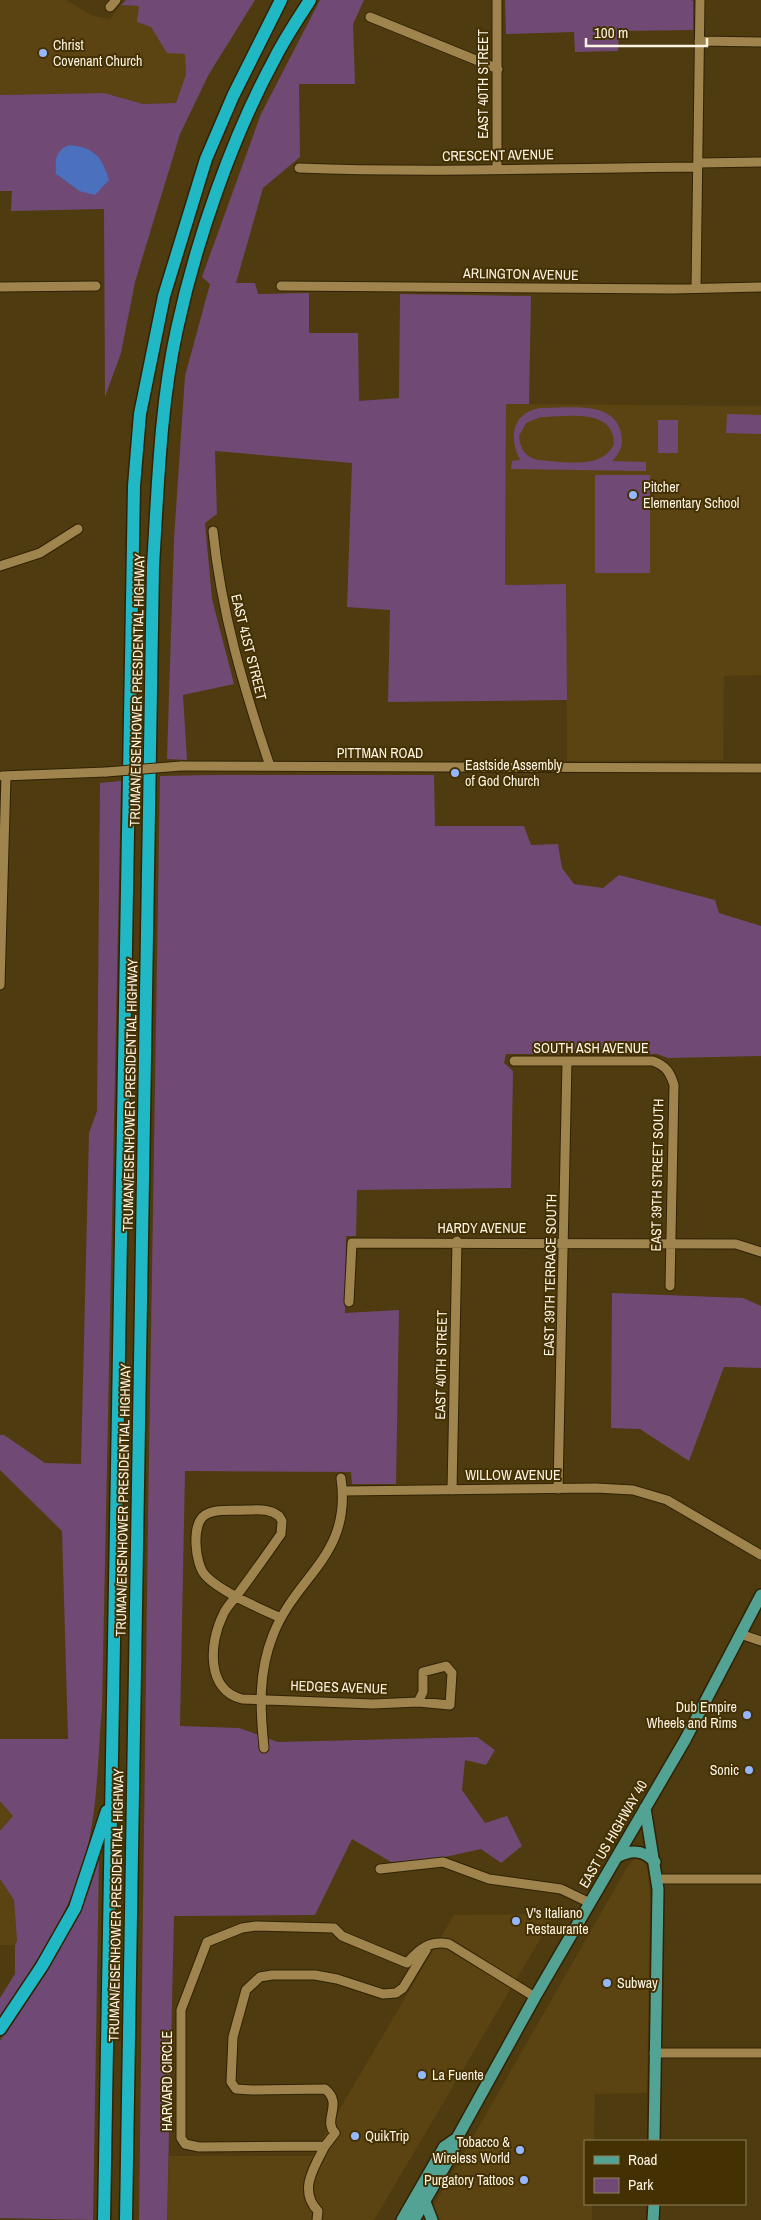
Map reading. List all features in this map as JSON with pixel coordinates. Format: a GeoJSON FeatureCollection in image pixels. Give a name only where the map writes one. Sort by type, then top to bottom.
{"type":"FeatureCollection","features":[{"type":"Feature","properties":{"kind":"highway","name":"TRUMAN/EISENHOWER PRESIDENTIAL HIGHWAY"},"geometry":{"type":"LineString","coordinates":[[104,2220],[134,496],[139,423],[164,296],[206,159],[232,96],[282,0]]}},
{"type":"Feature","properties":{"kind":"highway","name":"TRUMAN/EISENHOWER PRESIDENTIAL HIGHWAY"},"geometry":{"type":"LineString","coordinates":[[126,2214],[153,566],[159,466],[177,329],[211,208],[246,120],[274,59],[310,0]]}},
{"type":"Feature","properties":{"kind":"highway"},"geometry":{"type":"LineString","coordinates":[[0,2030],[42,1966],[75,1908],[87,1876],[111,1797]]}},
{"type":"Feature","properties":{"kind":"main road","name":"EAST US HIGHWAY 40"},"geometry":{"type":"LineString","coordinates":[[457,2138],[535,1997],[685,1740],[761,1594]]}},
{"type":"Feature","properties":{"kind":"main road"},"geometry":{"type":"LineString","coordinates":[[645,1808],[657,1879],[654,2140]]}},
{"type":"Feature","properties":{"kind":"main road"},"geometry":{"type":"LineString","coordinates":[[617,1856],[625,1853],[643,1853],[655,1862]]}},
{"type":"Feature","properties":{"kind":"main road"},"geometry":{"type":"LineString","coordinates":[[414,2220],[453,2152],[457,2138]]}},
{"type":"Feature","properties":{"kind":"main road"},"geometry":{"type":"LineString","coordinates":[[402,2220],[444,2147],[457,2138]]}},
{"type":"Feature","properties":{"kind":"main road"},"geometry":{"type":"LineString","coordinates":[[425,2202],[432,2220]]}},
{"type":"Feature","properties":{"kind":"main road"},"geometry":{"type":"LineString","coordinates":[[653,2220],[654,2205]]}},
{"type":"Feature","properties":{"kind":"street","name":"EAST 40TH STREET"},"geometry":{"type":"LineString","coordinates":[[497,0],[497,168]]}},
{"type":"Feature","properties":{"kind":"street"},"geometry":{"type":"LineString","coordinates":[[696,288],[700,0]]}},
{"type":"Feature","properties":{"kind":"street"},"geometry":{"type":"LineString","coordinates":[[370,17],[498,69]]}},
{"type":"Feature","properties":{"kind":"street"},"geometry":{"type":"LineString","coordinates":[[699,41],[761,42]]}},
{"type":"Feature","properties":{"kind":"street","name":"CRESCENT AVENUE"},"geometry":{"type":"LineString","coordinates":[[299,168],[394,172],[761,162]]}},
{"type":"Feature","properties":{"kind":"street"},"geometry":{"type":"LineString","coordinates":[[0,287],[96,286]]}},
{"type":"Feature","properties":{"kind":"street","name":"ARLINGTON AVENUE"},"geometry":{"type":"LineString","coordinates":[[281,286],[761,287]]}},
{"type":"Feature","properties":{"kind":"street"},"geometry":{"type":"LineString","coordinates":[[0,566],[40,553],[78,529]]}},
{"type":"Feature","properties":{"kind":"street","name":"EAST 41ST STREET"},"geometry":{"type":"LineString","coordinates":[[213,531],[224,610],[248,702],[270,766]]}},
{"type":"Feature","properties":{"kind":"street","name":"PITTMAN ROAD"},"geometry":{"type":"LineString","coordinates":[[3,776],[106,772],[181,766],[761,768]]}},
{"type":"Feature","properties":{"kind":"street"},"geometry":{"type":"LineString","coordinates":[[0,985],[3,776]]}},
{"type":"Feature","properties":{"kind":"street","name":"SOUTH ASH AVENUE"},"geometry":{"type":"LineString","coordinates":[[514,1061],[653,1061],[666,1068]]}},
{"type":"Feature","properties":{"kind":"street","name":"EAST 39TH TERRACE SOUTH"},"geometry":{"type":"LineString","coordinates":[[558,1489],[568,1061]]}},
{"type":"Feature","properties":{"kind":"street","name":"EAST 39TH STREET SOUTH"},"geometry":{"type":"LineString","coordinates":[[666,1068],[670,1072],[674,1085],[670,1286]]}},
{"type":"Feature","properties":{"kind":"street","name":"EAST 40TH STREET"},"geometry":{"type":"LineString","coordinates":[[452,1490],[457,1241]]}},
{"type":"Feature","properties":{"kind":"street","name":"HARDY AVENUE"},"geometry":{"type":"LineString","coordinates":[[349,1302],[352,1242],[457,1241],[736,1244],[761,1252]]}},
{"type":"Feature","properties":{"kind":"street"},"geometry":{"type":"LineString","coordinates":[[264,1748],[259,1698],[265,1657],[281,1618],[333,1544],[342,1518],[342,1478]]}},
{"type":"Feature","properties":{"kind":"street","name":"WILLOW AVENUE"},"geometry":{"type":"LineString","coordinates":[[343,1490],[633,1490],[667,1500],[761,1555]]}},
{"type":"Feature","properties":{"kind":"street"},"geometry":{"type":"LineString","coordinates":[[259,1698],[242,1700],[232,1697],[223,1691],[216,1679],[214,1652],[218,1625],[224,1613],[237,1596],[281,1534],[282,1521],[279,1516],[267,1510],[213,1511],[202,1517],[197,1528],[196,1557],[199,1567],[206,1576],[237,1596],[281,1618]]}},
{"type":"Feature","properties":{"kind":"street"},"geometry":{"type":"LineString","coordinates":[[740,1634],[761,1641]]}},
{"type":"Feature","properties":{"kind":"street","name":"HEDGES AVENUE"},"geometry":{"type":"LineString","coordinates":[[259,1698],[373,1704],[418,1702],[450,1704],[452,1673],[446,1666],[424,1672],[424,1692],[418,1702]]}},
{"type":"Feature","properties":{"kind":"street"},"geometry":{"type":"LineString","coordinates":[[380,1869],[443,1862],[489,1879],[561,1888],[590,1903]]}},
{"type":"Feature","properties":{"kind":"street"},"geometry":{"type":"LineString","coordinates":[[657,1879],[761,1879]]}},
{"type":"Feature","properties":{"kind":"street","name":"HARVARD CIRCLE"},"geometry":{"type":"LineString","coordinates":[[325,2146],[199,2147],[185,2144],[181,2138],[181,2010],[207,1942],[242,1928],[334,1928],[342,1936],[407,1963],[418,1950],[430,1944]]}},
{"type":"Feature","properties":{"kind":"street"},"geometry":{"type":"LineString","coordinates":[[317,2220],[318,2210],[309,2200],[307,2193],[313,2169],[325,2146],[335,2133],[331,2128],[334,2102],[331,2094],[326,2089],[312,2087],[236,2089],[231,2082],[230,2059],[237,2017],[246,1990],[260,1977],[272,1975],[315,1975],[337,1978],[383,1994],[396,1993],[403,1988],[430,1944],[449,1944],[535,1997]]}},
{"type":"Feature","properties":{"kind":"street"},"geometry":{"type":"LineString","coordinates":[[654,2053],[761,2054]]}},
{"type":"Feature","properties":{"kind":"shaded area"},"geometry":{"type":"Polygon","coordinates":[[[0,0],[66,0],[93,16],[110,19],[121,5],[139,6],[167,52],[186,54],[186,74],[176,103],[143,104],[104,93],[0,95],[0,0]]]}},
{"type":"Feature","properties":{"kind":"shaded area","name":"Pitcher Elementary School"},"geometry":{"type":"Polygon","coordinates":[[[506,404],[761,406],[761,675],[724,676],[723,760],[567,761],[566,584],[505,585],[506,404]]]}},
{"type":"Feature","properties":{"kind":"shaded area"},"geometry":{"type":"Polygon","coordinates":[[[0,1801],[13,1816],[0,1831],[0,1801]]]}},
{"type":"Feature","properties":{"kind":"shaded area"},"geometry":{"type":"Polygon","coordinates":[[[641,1859],[647,1866],[650,1892],[647,2093],[595,2094],[594,2140],[584,2140],[584,2205],[592,2205],[592,2220],[441,2220],[435,2216],[432,2209],[626,1869],[633,1860],[641,1859]]]}},
{"type":"Feature","properties":{"kind":"shaded area"},"geometry":{"type":"Polygon","coordinates":[[[0,1879],[14,1900],[17,1942],[15,1945],[0,1945],[0,1879]]]}},
{"type":"Feature","properties":{"kind":"shaded area"},"geometry":{"type":"Polygon","coordinates":[[[555,1914],[374,2220],[167,2220],[169,2156],[312,2156],[454,1915],[555,1914]]]}},
{"type":"Feature","properties":{"kind":"green space"},"geometry":{"type":"Polygon","coordinates":[[[126,0],[255,0],[209,74],[180,134],[135,282],[121,353],[105,397],[104,209],[11,211],[12,191],[0,191],[0,95],[104,93],[143,104],[176,103],[186,74],[185,54],[167,53],[151,27],[137,22],[139,6],[121,5],[126,0]],[[56,174],[79,191],[104,187],[56,174]]]}},
{"type":"Feature","properties":{"kind":"green space"},"geometry":{"type":"Polygon","coordinates":[[[320,0],[364,0],[353,24],[355,84],[299,84],[300,157],[263,188],[236,283],[255,283],[258,294],[309,293],[309,333],[358,333],[359,401],[399,398],[400,294],[531,296],[529,404],[506,404],[505,585],[566,584],[567,700],[388,702],[390,610],[347,607],[352,463],[215,451],[217,514],[205,523],[212,599],[234,684],[183,695],[187,760],[167,759],[174,539],[185,376],[210,284],[202,277],[261,114],[320,0]]]}},
{"type":"Feature","properties":{"kind":"green space"},"geometry":{"type":"Polygon","coordinates":[[[505,0],[691,0],[693,1],[693,30],[619,31],[618,51],[575,52],[574,32],[506,34],[505,0]]]}},
{"type":"Feature","properties":{"kind":"green space"},"geometry":{"type":"Polygon","coordinates":[[[575,407],[599,410],[609,415],[617,422],[622,437],[621,448],[612,461],[646,462],[646,471],[511,469],[512,461],[520,460],[514,444],[515,428],[523,415],[540,408],[575,407]],[[575,416],[541,417],[526,423],[519,436],[526,454],[537,460],[591,461],[600,458],[614,444],[612,432],[606,424],[597,419],[575,416]]]}},
{"type":"Feature","properties":{"kind":"green space"},"geometry":{"type":"Polygon","coordinates":[[[727,414],[761,415],[761,434],[726,433],[727,414]]]}},
{"type":"Feature","properties":{"kind":"green space"},"geometry":{"type":"Polygon","coordinates":[[[658,420],[678,420],[678,453],[658,453],[658,420]]]}},
{"type":"Feature","properties":{"kind":"green space"},"geometry":{"type":"Polygon","coordinates":[[[595,475],[650,475],[650,573],[595,573],[595,475]]]}},
{"type":"Feature","properties":{"kind":"green space"},"geometry":{"type":"Polygon","coordinates":[[[434,775],[435,826],[524,826],[531,845],[558,844],[562,868],[574,884],[603,888],[619,875],[715,900],[719,913],[761,926],[761,1056],[668,1058],[657,1054],[506,1054],[504,1063],[513,1071],[511,1188],[357,1190],[356,1236],[346,1236],[345,1313],[399,1310],[396,1484],[352,1484],[351,1472],[185,1471],[180,1726],[239,1728],[278,1742],[477,1737],[495,1750],[486,1765],[465,1760],[462,1790],[485,1823],[507,1816],[522,1846],[501,1863],[481,1849],[431,1860],[391,1862],[352,1839],[315,1915],[174,1916],[167,2220],[139,2220],[160,776],[434,775]]]}},
{"type":"Feature","properties":{"kind":"green space"},"geometry":{"type":"Polygon","coordinates":[[[121,781],[102,1708],[96,1792],[89,1841],[75,1889],[53,1934],[0,2018],[0,1998],[15,1974],[15,1945],[17,1941],[14,1900],[0,1879],[0,1831],[13,1816],[0,1801],[0,1739],[68,1739],[62,1531],[0,1470],[0,1435],[4,1435],[45,1463],[81,1464],[89,1133],[97,1111],[100,783],[121,781]]]}},
{"type":"Feature","properties":{"kind":"green space"},"geometry":{"type":"Polygon","coordinates":[[[612,1293],[743,1298],[761,1306],[761,1368],[724,1367],[689,1461],[640,1429],[611,1428],[612,1293]]]}},
{"type":"Feature","properties":{"kind":"green space"},"geometry":{"type":"Polygon","coordinates":[[[99,1860],[93,2220],[0,2218],[0,2041],[72,1927],[90,1887],[99,1860]]]}},
{"type":"Feature","properties":{"kind":"water"},"geometry":{"type":"Polygon","coordinates":[[[69,145],[85,148],[100,159],[109,180],[95,195],[79,191],[56,174],[58,153],[69,145]]]}},
{"type":"Feature","properties":{"kind":"place","name":"Christ Covenant Church"},"geometry":{"type":"Point","coordinates":[43,53]}},
{"type":"Feature","properties":{"kind":"place","name":"Pitcher Elementary School"},"geometry":{"type":"Point","coordinates":[633,495]}},
{"type":"Feature","properties":{"kind":"place","name":"Eastside Assembly of God Church"},"geometry":{"type":"Point","coordinates":[455,773]}},
{"type":"Feature","properties":{"kind":"place","name":"Dub Empire Wheels and Rims"},"geometry":{"type":"Point","coordinates":[747,1715]}},
{"type":"Feature","properties":{"kind":"place","name":"Sonic"},"geometry":{"type":"Point","coordinates":[749,1770]}},
{"type":"Feature","properties":{"kind":"place","name":"V's Italiano Restaurante"},"geometry":{"type":"Point","coordinates":[516,1921]}},
{"type":"Feature","properties":{"kind":"place","name":"Subway"},"geometry":{"type":"Point","coordinates":[607,1983]}},
{"type":"Feature","properties":{"kind":"place","name":"La Fuente"},"geometry":{"type":"Point","coordinates":[422,2075]}},
{"type":"Feature","properties":{"kind":"place","name":"QuikTrip"},"geometry":{"type":"Point","coordinates":[355,2136]}},
{"type":"Feature","properties":{"kind":"place","name":"Tobacco & Wireless World"},"geometry":{"type":"Point","coordinates":[520,2150]}},
{"type":"Feature","properties":{"kind":"place","name":"Purgatory Tattoos"},"geometry":{"type":"Point","coordinates":[524,2180]}}]}
